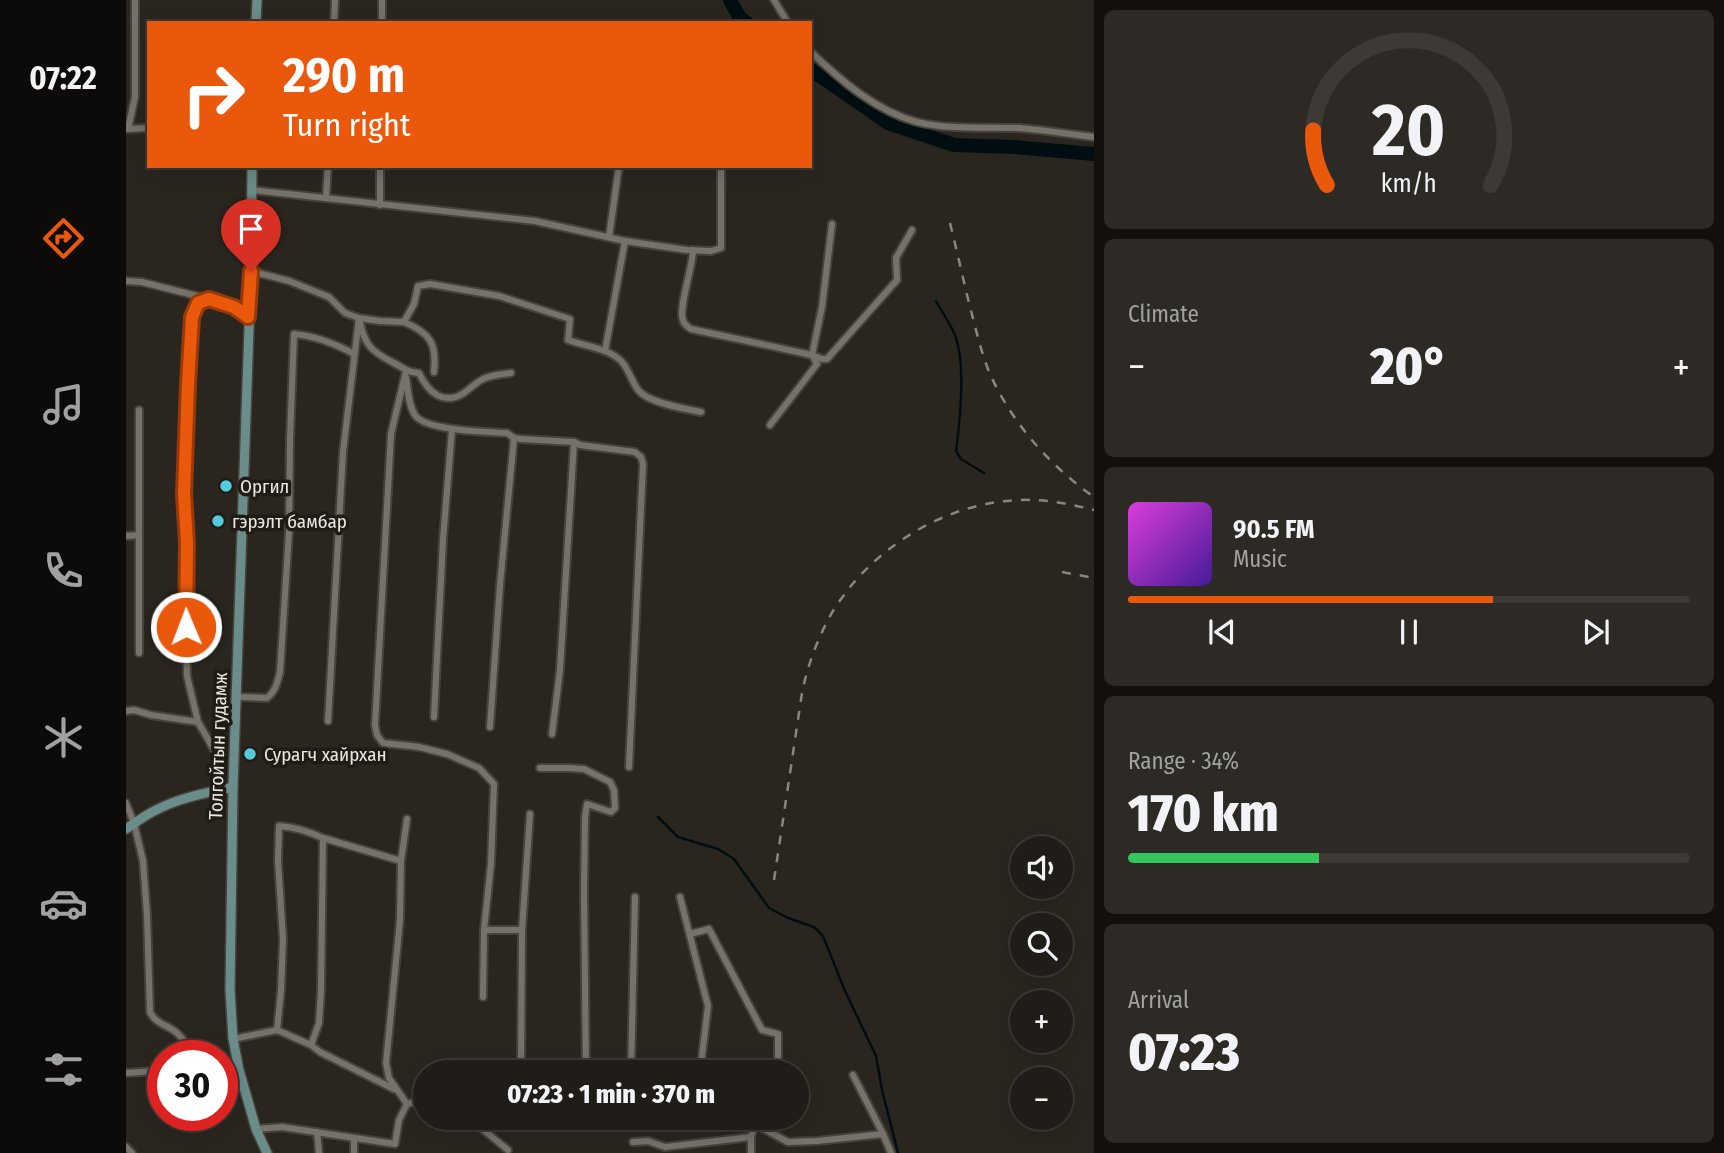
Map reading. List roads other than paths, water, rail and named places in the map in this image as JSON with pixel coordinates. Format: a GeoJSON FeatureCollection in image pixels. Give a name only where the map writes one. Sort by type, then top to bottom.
{"type":"FeatureCollection","features":[{"type":"Feature","properties":{"kind":"main road"},"geometry":{"type":"LineString","coordinates":[[256,21],[257,0]]}},
{"type":"Feature","properties":{"kind":"main road","name":"Толгойтын гудамж"},"geometry":{"type":"LineString","coordinates":[[252,168],[251,271],[233,787],[230,990],[233,1039],[239,1070],[256,1129],[267,1153]]}},
{"type":"Feature","properties":{"kind":"main road"},"geometry":{"type":"LineString","coordinates":[[130,826],[166,805],[233,787]]}},
{"type":"Feature","properties":{"kind":"street"},"geometry":{"type":"LineString","coordinates":[[135,0],[135,97],[127,129],[147,128]]}},
{"type":"Feature","properties":{"kind":"street"},"geometry":{"type":"LineString","coordinates":[[334,21],[335,0]]}},
{"type":"Feature","properties":{"kind":"street"},"geometry":{"type":"LineString","coordinates":[[382,0],[382,21]]}},
{"type":"Feature","properties":{"kind":"street"},"geometry":{"type":"LineString","coordinates":[[774,0],[787,21]]}},
{"type":"Feature","properties":{"kind":"street"},"geometry":{"type":"LineString","coordinates":[[812,53],[861,94],[885,110],[915,122],[942,126],[1024,129],[1094,137]]}},
{"type":"Feature","properties":{"kind":"street"},"geometry":{"type":"LineString","coordinates":[[326,197],[328,168]]}},
{"type":"Feature","properties":{"kind":"street"},"geometry":{"type":"LineString","coordinates":[[380,168],[380,205]]}},
{"type":"Feature","properties":{"kind":"street"},"geometry":{"type":"LineString","coordinates":[[609,237],[619,168]]}},
{"type":"Feature","properties":{"kind":"street"},"geometry":{"type":"LineString","coordinates":[[252,190],[535,221],[625,241],[711,251],[720,248],[721,168]]}},
{"type":"Feature","properties":{"kind":"street"},"geometry":{"type":"LineString","coordinates":[[770,425],[817,363],[813,355],[832,223]]}},
{"type":"Feature","properties":{"kind":"street"},"geometry":{"type":"LineString","coordinates":[[693,250],[683,308],[682,319],[685,325],[691,329],[827,359],[897,280],[896,258],[912,230]]}},
{"type":"Feature","properties":{"kind":"street"},"geometry":{"type":"LineString","coordinates":[[605,351],[625,241]]}},
{"type":"Feature","properties":{"kind":"street"},"geometry":{"type":"LineString","coordinates":[[251,271],[289,281],[329,297],[345,313],[359,318],[404,322],[426,333],[436,355],[434,372]]}},
{"type":"Feature","properties":{"kind":"street"},"geometry":{"type":"LineString","coordinates":[[126,281],[142,282],[209,299],[234,307],[248,317]]}},
{"type":"Feature","properties":{"kind":"street"},"geometry":{"type":"LineString","coordinates":[[404,322],[414,304],[418,286],[430,285],[499,296],[570,319],[568,340],[605,351],[618,358],[624,363],[641,394],[664,404],[701,412]]}},
{"type":"Feature","properties":{"kind":"street"},"geometry":{"type":"LineString","coordinates":[[209,299],[198,303],[192,317],[188,384],[184,494],[187,542],[187,676],[198,722],[220,760],[221,790]]}},
{"type":"Feature","properties":{"kind":"street"},"geometry":{"type":"LineString","coordinates":[[328,720],[343,452],[359,318]]}},
{"type":"Feature","properties":{"kind":"street"},"geometry":{"type":"LineString","coordinates":[[359,318],[363,337],[369,346],[405,372],[419,373],[434,395],[461,395],[486,377],[510,373]]}},
{"type":"Feature","properties":{"kind":"street"},"geometry":{"type":"LineString","coordinates":[[237,697],[267,698],[276,687],[280,672],[289,532],[294,334],[331,342],[354,354]]}},
{"type":"Feature","properties":{"kind":"street"},"geometry":{"type":"LineString","coordinates":[[405,372],[411,406],[415,416],[422,422],[452,429],[507,433],[514,438],[574,442],[635,452],[641,457],[643,464],[629,767]]}},
{"type":"Feature","properties":{"kind":"street"},"geometry":{"type":"LineString","coordinates":[[405,372],[391,434],[375,726],[383,743],[419,747],[447,754],[478,768],[494,784],[491,863],[484,930],[483,997]]}},
{"type":"Feature","properties":{"kind":"street"},"geometry":{"type":"LineString","coordinates":[[139,410],[139,653]]}},
{"type":"Feature","properties":{"kind":"street"},"geometry":{"type":"LineString","coordinates":[[434,717],[452,429]]}},
{"type":"Feature","properties":{"kind":"street"},"geometry":{"type":"LineString","coordinates":[[490,727],[514,438]]}},
{"type":"Feature","properties":{"kind":"street"},"geometry":{"type":"LineString","coordinates":[[552,734],[560,670],[574,442]]}},
{"type":"Feature","properties":{"kind":"street"},"geometry":{"type":"LineString","coordinates":[[126,536],[139,535]]}},
{"type":"Feature","properties":{"kind":"street"},"geometry":{"type":"LineString","coordinates":[[126,711],[134,710],[198,722]]}},
{"type":"Feature","properties":{"kind":"street"},"geometry":{"type":"LineString","coordinates":[[541,768],[584,769],[610,782],[614,790],[615,808],[611,811],[587,804],[585,817],[586,1060]]}},
{"type":"Feature","properties":{"kind":"street"},"geometry":{"type":"LineString","coordinates":[[126,803],[130,826],[143,861],[150,1012],[153,1018],[179,1034],[183,1040]]}},
{"type":"Feature","properties":{"kind":"street"},"geometry":{"type":"LineString","coordinates":[[521,1060],[522,930],[530,814]]}},
{"type":"Feature","properties":{"kind":"street"},"geometry":{"type":"LineString","coordinates":[[407,819],[401,861],[400,920],[386,1063],[389,1078],[407,1104]]}},
{"type":"Feature","properties":{"kind":"street"},"geometry":{"type":"LineString","coordinates":[[277,1030],[283,939],[278,861],[279,826],[313,833],[401,861]]}},
{"type":"Feature","properties":{"kind":"street"},"geometry":{"type":"LineString","coordinates":[[311,1045],[319,1023],[321,990],[323,838]]}},
{"type":"Feature","properties":{"kind":"street"},"geometry":{"type":"LineString","coordinates":[[631,1060],[635,897]]}},
{"type":"Feature","properties":{"kind":"street"},"geometry":{"type":"LineString","coordinates":[[680,897],[708,1006],[702,1060]]}},
{"type":"Feature","properties":{"kind":"street"},"geometry":{"type":"LineString","coordinates":[[690,934],[709,929],[762,1030],[778,1034],[778,1058]]}},
{"type":"Feature","properties":{"kind":"street"},"geometry":{"type":"LineString","coordinates":[[484,930],[522,930]]}},
{"type":"Feature","properties":{"kind":"street"},"geometry":{"type":"LineString","coordinates":[[233,1039],[277,1030],[398,1091]]}},
{"type":"Feature","properties":{"kind":"street"},"geometry":{"type":"LineString","coordinates":[[126,1073],[147,1072]]}},
{"type":"Feature","properties":{"kind":"street"},"geometry":{"type":"LineString","coordinates":[[853,1074],[891,1153]]}},
{"type":"Feature","properties":{"kind":"street"},"geometry":{"type":"LineString","coordinates":[[407,1104],[413,1102]]}},
{"type":"Feature","properties":{"kind":"street"},"geometry":{"type":"LineString","coordinates":[[397,1153],[395,1143],[407,1104]]}},
{"type":"Feature","properties":{"kind":"street"},"geometry":{"type":"LineString","coordinates":[[256,1129],[282,1127],[395,1143]]}},
{"type":"Feature","properties":{"kind":"street"},"geometry":{"type":"LineString","coordinates":[[484,1130],[509,1150]]}},
{"type":"Feature","properties":{"kind":"street"},"geometry":{"type":"LineString","coordinates":[[751,1153],[753,1130]]}},
{"type":"Feature","properties":{"kind":"street"},"geometry":{"type":"LineString","coordinates":[[765,1130],[788,1142],[883,1134]]}},
{"type":"Feature","properties":{"kind":"street"},"geometry":{"type":"LineString","coordinates":[[317,1132],[319,1153]]}},
{"type":"Feature","properties":{"kind":"street"},"geometry":{"type":"LineString","coordinates":[[633,1142],[648,1140],[665,1147],[751,1137]]}},
{"type":"Feature","properties":{"kind":"street"},"geometry":{"type":"LineString","coordinates":[[354,1138],[354,1153]]}},
{"type":"Feature","properties":{"kind":"street"},"geometry":{"type":"LineString","coordinates":[[684,1153],[685,1145]]}},
{"type":"Feature","properties":{"kind":"waterway"},"geometry":{"type":"LineString","coordinates":[[730,0],[744,21]]}},
{"type":"Feature","properties":{"kind":"waterway"},"geometry":{"type":"LineString","coordinates":[[812,70],[888,123],[954,145],[1094,154]]}},
{"type":"Feature","properties":{"kind":"waterway"},"geometry":{"type":"LineString","coordinates":[[936,301],[955,335],[960,361],[961,393],[956,451],[961,459],[984,473]]}},
{"type":"Feature","properties":{"kind":"waterway"},"geometry":{"type":"LineString","coordinates":[[658,817],[678,837],[718,849],[734,859],[769,908],[814,927],[823,936],[876,1056],[898,1153]]}},
{"type":"Feature","properties":{"kind":"railway"},"geometry":{"type":"LineString","coordinates":[[950,223],[981,349],[999,392],[1009,410],[1034,442],[1062,472],[1094,497]]}},
{"type":"Feature","properties":{"kind":"railway"},"geometry":{"type":"LineString","coordinates":[[774,880],[804,682],[824,629],[850,587],[866,569],[905,538],[948,515],[972,507],[1030,500],[1058,502],[1094,510]]}},
{"type":"Feature","properties":{"kind":"railway"},"geometry":{"type":"LineString","coordinates":[[1062,572],[1094,578]]}},
{"type":"Feature","properties":{"kind":"place","name":"Оргил"},"geometry":{"type":"Point","coordinates":[226,486]}},
{"type":"Feature","properties":{"kind":"place","name":"гэрэлт бамбар"},"geometry":{"type":"Point","coordinates":[218,521]}},
{"type":"Feature","properties":{"kind":"place","name":"Сурагч хайрхан"},"geometry":{"type":"Point","coordinates":[250,754]}}]}
